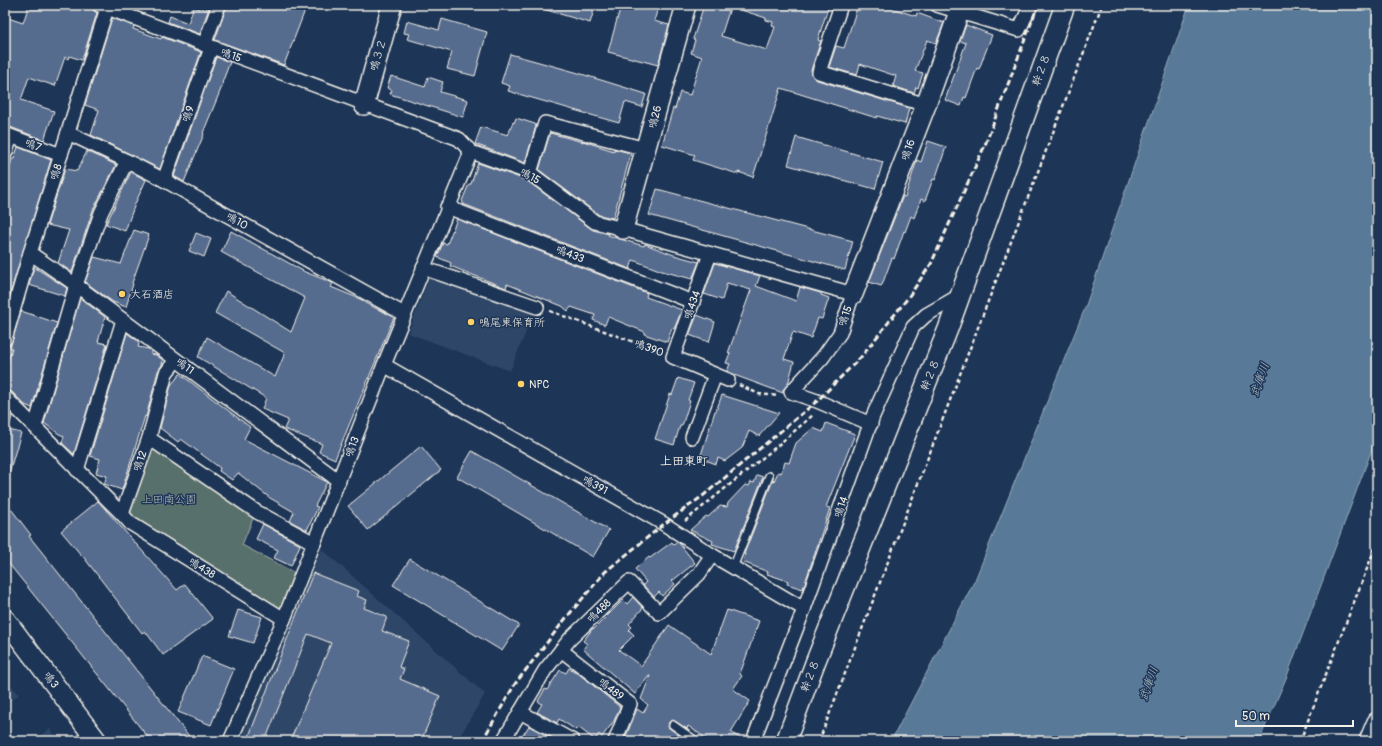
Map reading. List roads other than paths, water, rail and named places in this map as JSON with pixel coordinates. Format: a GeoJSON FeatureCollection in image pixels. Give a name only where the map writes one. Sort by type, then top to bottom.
{"type":"FeatureCollection","features":[{"type":"Feature","properties":{"kind":"street","name":"鳴9"},"geometry":{"type":"LineString","coordinates":[[164,180],[208,46],[219,5]]}},
{"type":"Feature","properties":{"kind":"street","name":"鳴３２"},"geometry":{"type":"LineString","coordinates":[[364,104],[392,5]]}},
{"type":"Feature","properties":{"kind":"street","name":"鳴26"},"geometry":{"type":"LineString","coordinates":[[624,229],[686,5]]}},
{"type":"Feature","properties":{"kind":"street"},"geometry":{"type":"LineString","coordinates":[[841,5],[819,72],[926,104]]}},
{"type":"Feature","properties":{"kind":"street"},"geometry":{"type":"LineString","coordinates":[[937,5],[960,8],[1019,30],[1031,5]]}},
{"type":"Feature","properties":{"kind":"street","name":"幹２８"},"geometry":{"type":"LineString","coordinates":[[786,741],[815,663],[948,329],[1065,5]]}},
{"type":"Feature","properties":{"kind":"street","name":"鳴15"},"geometry":{"type":"LineString","coordinates":[[105,6],[208,46],[459,139],[470,152],[530,173],[595,222],[853,294],[840,333],[823,356],[791,392],[825,404],[871,424]]}},
{"type":"Feature","properties":{"kind":"street","name":"鳴8"},"geometry":{"type":"LineString","coordinates":[[5,339],[9,309],[30,253],[68,133],[105,6]]}},
{"type":"Feature","properties":{"kind":"street","name":"鳴16"},"geometry":{"type":"LineString","coordinates":[[853,294],[926,104],[960,8]]}},
{"type":"Feature","properties":{"kind":"street"},"geometry":{"type":"LineString","coordinates":[[530,173],[544,123],[646,150]]}},
{"type":"Feature","properties":{"kind":"street","name":"鳴10"},"geometry":{"type":"LineString","coordinates":[[68,133],[164,180],[404,314]]}},
{"type":"Feature","properties":{"kind":"street"},"geometry":{"type":"LineString","coordinates":[[5,154],[8,135]]}},
{"type":"Feature","properties":{"kind":"street","name":"鳴7"},"geometry":{"type":"LineString","coordinates":[[8,135],[61,155]]}},
{"type":"Feature","properties":{"kind":"street","name":"鳴13"},"geometry":{"type":"LineString","coordinates":[[230,741],[284,619],[404,314],[470,152]]}},
{"type":"Feature","properties":{"kind":"street"},"geometry":{"type":"LineString","coordinates":[[35,426],[76,285],[101,213],[127,161]]}},
{"type":"Feature","properties":{"kind":"street","name":"鳴433"},"geometry":{"type":"LineString","coordinates":[[447,207],[693,302]]}},
{"type":"Feature","properties":{"kind":"street","name":"鳴11"},"geometry":{"type":"LineString","coordinates":[[30,253],[76,285],[339,481]]}},
{"type":"Feature","properties":{"kind":"street","name":"鳴434"},"geometry":{"type":"LineString","coordinates":[[673,356],[710,254]]}},
{"type":"Feature","properties":{"kind":"street"},"geometry":{"type":"LineString","coordinates":[[423,268],[537,307]]}},
{"type":"Feature","properties":{"kind":"street","name":"鳴14"},"geometry":{"type":"LineString","coordinates":[[753,741],[804,609],[871,424],[913,327],[926,315],[960,296]]}},
{"type":"Feature","properties":{"kind":"street"},"geometry":{"type":"LineString","coordinates":[[78,470],[123,320]]}},
{"type":"Feature","properties":{"kind":"street","name":"鳴390"},"geometry":{"type":"LineString","coordinates":[[673,356],[728,380]]}},
{"type":"Feature","properties":{"kind":"street"},"geometry":{"type":"LineString","coordinates":[[149,438],[166,373],[176,360]]}},
{"type":"Feature","properties":{"kind":"street","name":"鳴391"},"geometry":{"type":"LineString","coordinates":[[384,365],[673,530],[733,568],[804,609]]}},
{"type":"Feature","properties":{"kind":"street"},"geometry":{"type":"LineString","coordinates":[[692,437],[715,375]]}},
{"type":"Feature","properties":{"kind":"street"},"geometry":{"type":"LineString","coordinates":[[5,397],[122,514]]}},
{"type":"Feature","properties":{"kind":"street","name":"鳴12"},"geometry":{"type":"LineString","coordinates":[[122,514],[149,438],[257,512],[314,542]]}},
{"type":"Feature","properties":{"kind":"street","name":"鳴438"},"geometry":{"type":"LineString","coordinates":[[122,514],[130,522],[284,619]]}},
{"type":"Feature","properties":{"kind":"street","name":"鳴488"},"geometry":{"type":"LineString","coordinates":[[503,741],[545,670],[570,640],[629,582],[659,613],[699,574],[712,555]]}},
{"type":"Feature","properties":{"kind":"street","name":"鳴3"},"geometry":{"type":"LineString","coordinates":[[5,619],[97,741]]}},
{"type":"Feature","properties":{"kind":"street","name":"鳴489"},"geometry":{"type":"LineString","coordinates":[[561,650],[630,704],[615,741]]}},
{"type":"Feature","properties":{"kind":"street"},"geometry":{"type":"LineString","coordinates":[[520,712],[573,741]]}},
{"type":"Feature","properties":{"kind":"street"},"geometry":{"type":"LineString","coordinates":[[1369,741],[1377,722]]}},
{"type":"Feature","properties":{"kind":"lane"},"geometry":{"type":"LineString","coordinates":[[733,568],[769,476]]}},
{"type":"Feature","properties":{"kind":"lane"},"geometry":{"type":"LineString","coordinates":[[673,725],[696,741]]}},
{"type":"Feature","properties":{"kind":"water","name":"武庫川"},"geometry":{"type":"Polygon","coordinates":[[[1189,5],[1377,5],[1377,436],[1287,676],[1259,741],[891,741],[975,580],[1085,308],[1189,5]]]}},
{"type":"Feature","properties":{"kind":"railway"},"geometry":{"type":"LineString","coordinates":[[482,741],[515,684],[566,618],[605,572],[664,524],[704,495],[817,401],[861,357],[907,299],[931,264],[985,145],[1038,5]]}},
{"type":"Feature","properties":{"kind":"place","name":"大石酒店"},"geometry":{"type":"Point","coordinates":[122,294]}},
{"type":"Feature","properties":{"kind":"place","name":"鳴尾東保育所"},"geometry":{"type":"Point","coordinates":[471,322]}},
{"type":"Feature","properties":{"kind":"place","name":"NPC"},"geometry":{"type":"Point","coordinates":[521,384]}},
{"type":"Feature","properties":{"kind":"district","name":"上田東町"},"geometry":{"type":"Point","coordinates":[684,461]}},
{"type":"Feature","properties":{"kind":"park label","name":"上田南公園"},"geometry":{"type":"Point","coordinates":[169,499]}}]}
